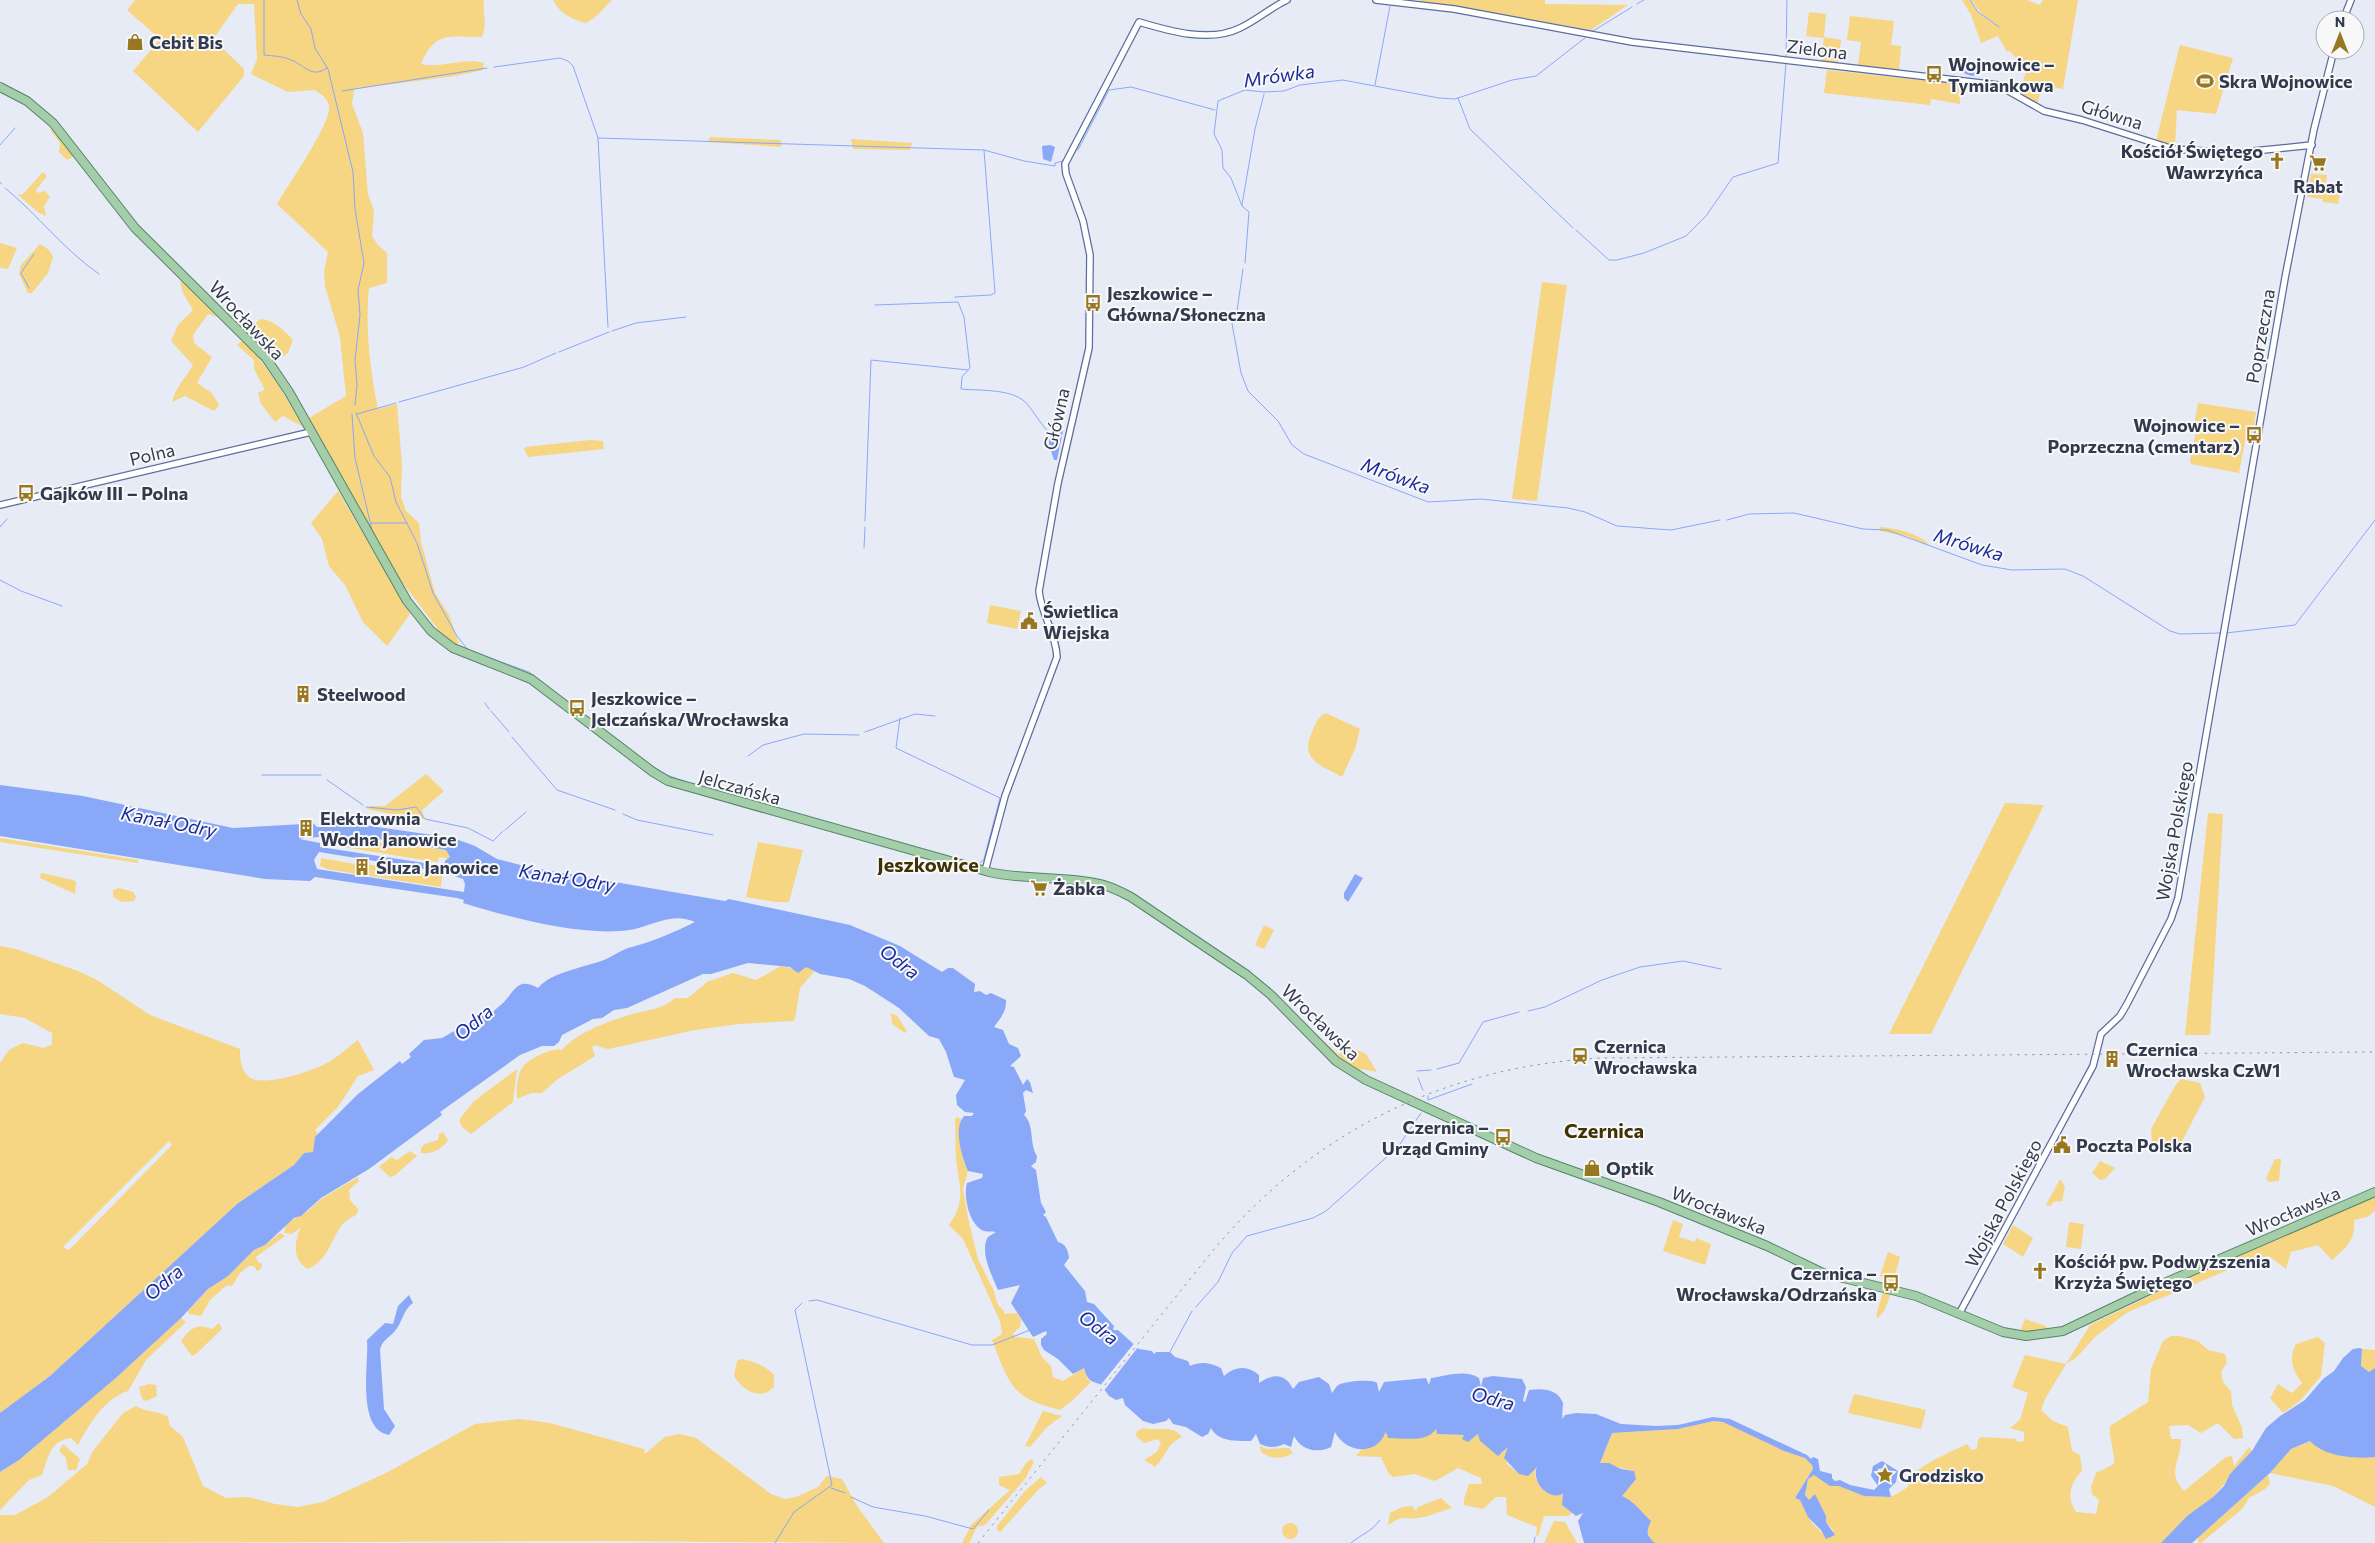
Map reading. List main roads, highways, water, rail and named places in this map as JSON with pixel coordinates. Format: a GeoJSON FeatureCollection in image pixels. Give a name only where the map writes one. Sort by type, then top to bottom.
{"type":"FeatureCollection","features":[{"type":"Feature","properties":{"kind":"main road","name":"Wrocławska"},"geometry":{"type":"LineString","coordinates":[[0,87],[27,102],[53,123],[135,228],[266,358],[311,432],[408,601],[439,638]]}},
{"type":"Feature","properties":{"kind":"main road","name":"Jelczańska"},"geometry":{"type":"LineString","coordinates":[[439,638],[453,648],[531,680],[653,772],[668,780],[984,871],[1023,878],[1068,880]]}},
{"type":"Feature","properties":{"kind":"main road","name":"Wrocławska"},"geometry":{"type":"LineString","coordinates":[[1068,880],[1095,883],[1132,897],[1247,974],[1271,995],[1336,1061],[1366,1080],[1536,1158],[1659,1202],[1767,1246],[1823,1273],[1916,1296],[1990,1328],[2016,1335],[2035,1336],[2062,1331],[2162,1284],[2375,1192]]}},
{"type":"Feature","properties":{"kind":"water"},"geometry":{"type":"Polygon","coordinates":[[[1969,60],[1976,63],[1980,75],[1968,75],[1959,69],[1959,62],[1969,60]]]}},
{"type":"Feature","properties":{"kind":"water"},"geometry":{"type":"Polygon","coordinates":[[[1050,145],[1055,147],[1051,162],[1043,159],[1042,146],[1050,145]]]}},
{"type":"Feature","properties":{"kind":"water"},"geometry":{"type":"Polygon","coordinates":[[[1063,431],[1057,460],[1054,460],[1049,445],[1049,433],[1063,431]]]}},
{"type":"Feature","properties":{"kind":"water"},"geometry":{"type":"Polygon","coordinates":[[[0,785],[83,796],[233,828],[303,824],[304,838],[299,839],[320,843],[320,847],[444,866],[445,861],[450,857],[446,850],[360,837],[309,838],[308,820],[313,820],[317,827],[327,827],[330,824],[357,824],[453,838],[475,846],[497,859],[528,867],[725,901],[729,899],[850,925],[900,946],[942,972],[948,968],[953,968],[975,984],[974,992],[980,991],[986,995],[991,993],[1006,1000],[1001,1018],[994,1027],[1003,1030],[1009,1044],[1018,1048],[1021,1056],[1010,1066],[1014,1067],[1023,1085],[1027,1079],[1030,1082],[1033,1093],[1026,1090],[1023,1093],[1026,1111],[1024,1115],[1030,1124],[1033,1146],[1037,1156],[1036,1162],[1031,1166],[1036,1170],[1041,1203],[1046,1212],[1043,1215],[1046,1217],[1058,1242],[1066,1248],[1069,1258],[1064,1265],[1085,1291],[1087,1302],[1094,1304],[1114,1326],[1113,1330],[1118,1330],[1139,1349],[1152,1351],[1154,1354],[1156,1352],[1170,1352],[1175,1357],[1188,1361],[1190,1366],[1202,1363],[1213,1365],[1221,1368],[1224,1376],[1233,1370],[1246,1368],[1259,1375],[1259,1383],[1273,1376],[1282,1377],[1290,1383],[1293,1389],[1299,1382],[1319,1377],[1329,1384],[1332,1393],[1340,1384],[1364,1381],[1377,1383],[1379,1392],[1384,1382],[1426,1378],[1429,1385],[1431,1378],[1468,1374],[1479,1378],[1481,1387],[1483,1378],[1493,1376],[1522,1379],[1526,1387],[1523,1401],[1525,1402],[1529,1390],[1540,1389],[1554,1392],[1561,1398],[1563,1403],[1562,1419],[1565,1415],[1576,1413],[1596,1414],[1621,1424],[1656,1426],[1678,1425],[1713,1417],[1730,1419],[1807,1455],[1811,1459],[1813,1457],[1818,1459],[1820,1471],[1832,1474],[1832,1478],[1835,1481],[1840,1480],[1850,1485],[1874,1490],[1878,1486],[1871,1476],[1873,1466],[1882,1461],[1898,1471],[1896,1482],[1889,1489],[1891,1497],[1864,1496],[1839,1486],[1830,1486],[1814,1475],[1808,1479],[1805,1495],[1809,1500],[1815,1494],[1826,1516],[1826,1522],[1835,1535],[1826,1539],[1821,1530],[1808,1517],[1800,1500],[1795,1498],[1813,1469],[1812,1465],[1805,1458],[1784,1451],[1723,1422],[1714,1421],[1678,1429],[1612,1433],[1600,1463],[1609,1463],[1621,1469],[1634,1471],[1636,1479],[1622,1496],[1634,1504],[1651,1521],[1648,1533],[1655,1543],[1584,1543],[1578,1521],[1583,1513],[1576,1516],[1562,1505],[1563,1494],[1552,1495],[1542,1488],[1536,1478],[1537,1467],[1528,1476],[1519,1474],[1504,1458],[1508,1447],[1498,1456],[1480,1441],[1478,1434],[1468,1442],[1462,1439],[1464,1435],[1437,1434],[1436,1429],[1427,1436],[1415,1439],[1388,1438],[1386,1432],[1377,1445],[1370,1448],[1357,1449],[1344,1443],[1335,1432],[1331,1447],[1315,1450],[1301,1445],[1294,1436],[1291,1447],[1284,1444],[1269,1447],[1260,1444],[1256,1434],[1251,1441],[1234,1441],[1218,1436],[1211,1428],[1208,1434],[1202,1437],[1186,1427],[1173,1424],[1169,1418],[1166,1421],[1153,1424],[1143,1421],[1125,1405],[1123,1398],[1116,1400],[1109,1396],[1100,1384],[1089,1379],[1084,1368],[1073,1374],[1058,1359],[1044,1350],[1041,1345],[1041,1339],[1047,1334],[1046,1331],[1033,1337],[1011,1303],[1020,1285],[998,1290],[987,1264],[985,1250],[988,1237],[996,1232],[984,1231],[979,1228],[974,1223],[968,1210],[967,1183],[982,1178],[983,1174],[968,1171],[963,1159],[959,1128],[964,1116],[972,1116],[974,1113],[965,1112],[957,1105],[956,1095],[965,1080],[954,1077],[946,1052],[939,1039],[929,1036],[899,1008],[865,986],[849,979],[820,974],[806,967],[798,973],[790,967],[748,963],[711,974],[703,974],[627,1008],[614,1010],[602,1018],[593,1019],[562,1035],[559,1042],[554,1046],[542,1046],[520,1055],[440,1112],[442,1115],[369,1169],[321,1198],[301,1216],[294,1218],[265,1245],[254,1250],[228,1276],[208,1289],[181,1318],[117,1377],[19,1460],[0,1472],[0,1413],[50,1376],[237,1204],[294,1165],[304,1153],[313,1152],[315,1137],[358,1094],[400,1061],[402,1064],[411,1057],[409,1054],[424,1040],[442,1038],[482,1015],[491,1016],[520,985],[531,985],[538,988],[544,982],[560,974],[604,960],[625,949],[672,933],[695,922],[678,918],[629,930],[590,931],[501,914],[463,903],[464,900],[457,898],[315,877],[310,881],[265,879],[0,836],[0,785]],[[319,852],[314,860],[317,869],[464,892],[465,884],[463,879],[449,874],[443,875],[443,872],[319,852]],[[1884,1468],[1878,1469],[1877,1475],[1883,1482],[1889,1482],[1892,1478],[1892,1473],[1884,1468]]]}},
{"type":"Feature","properties":{"kind":"water"},"geometry":{"type":"Polygon","coordinates":[[[1355,874],[1363,878],[1348,902],[1344,898],[1344,893],[1355,874]]]}},
{"type":"Feature","properties":{"kind":"water"},"geometry":{"type":"Polygon","coordinates":[[[409,1295],[413,1303],[407,1309],[395,1331],[382,1344],[380,1350],[384,1409],[395,1426],[389,1435],[379,1430],[372,1421],[368,1409],[366,1395],[367,1340],[385,1323],[393,1324],[398,1306],[409,1295]]]}},
{"type":"Feature","properties":{"kind":"water"},"geometry":{"type":"Polygon","coordinates":[[[2353,1349],[2362,1349],[2361,1366],[2369,1372],[2375,1368],[2375,1457],[2340,1456],[2324,1451],[2310,1441],[2291,1449],[2270,1473],[2192,1543],[2161,1543],[2187,1516],[2213,1497],[2224,1486],[2230,1474],[2252,1451],[2266,1428],[2280,1416],[2305,1400],[2323,1379],[2334,1371],[2343,1358],[2353,1349]]]}},
{"type":"Feature","properties":{"kind":"waterway"},"geometry":{"type":"LineString","coordinates":[[264,0],[264,55],[288,59],[312,72],[327,68]]}},
{"type":"Feature","properties":{"kind":"waterway"},"geometry":{"type":"LineString","coordinates":[[297,0],[301,14],[311,29],[315,48],[328,69],[353,172],[355,209],[364,263],[358,290],[360,315],[355,360],[357,385],[355,405]]}},
{"type":"Feature","properties":{"kind":"waterway"},"geometry":{"type":"LineString","coordinates":[[1637,4],[1644,0]]}},
{"type":"Feature","properties":{"kind":"waterway"},"geometry":{"type":"LineString","coordinates":[[1786,57],[1787,0]]}},
{"type":"Feature","properties":{"kind":"waterway"},"geometry":{"type":"LineString","coordinates":[[1970,0],[1978,12],[1999,27]]}},
{"type":"Feature","properties":{"kind":"waterway","name":"Mrówka"},"geometry":{"type":"LineString","coordinates":[[1375,85],[1390,6]]}},
{"type":"Feature","properties":{"kind":"waterway"},"geometry":{"type":"LineString","coordinates":[[1566,27],[1593,31],[1632,7]]}},
{"type":"Feature","properties":{"kind":"waterway","name":"Mrówka"},"geometry":{"type":"LineString","coordinates":[[1245,263],[1249,212],[1242,206],[1231,178],[1223,168],[1222,150],[1214,134],[1218,101],[1245,90],[1264,92],[1284,91],[1300,85],[1343,80],[1439,98],[1455,99],[1512,80],[1536,76],[1585,38]]}},
{"type":"Feature","properties":{"kind":"waterway"},"geometry":{"type":"LineString","coordinates":[[494,67],[560,58],[568,61],[573,66],[598,138],[984,150],[1024,161],[1055,166],[1055,163],[1063,161]]}},
{"type":"Feature","properties":{"kind":"waterway"},"geometry":{"type":"LineString","coordinates":[[1576,230],[1609,260],[1617,260],[1644,253],[1686,236],[1706,216],[1733,177],[1778,163],[1786,63]]}},
{"type":"Feature","properties":{"kind":"waterway"},"geometry":{"type":"LineString","coordinates":[[342,91],[487,68]]}},
{"type":"Feature","properties":{"kind":"waterway"},"geometry":{"type":"LineString","coordinates":[[1078,150],[1109,90],[1131,87],[1215,110]]}},
{"type":"Feature","properties":{"kind":"waterway"},"geometry":{"type":"LineString","coordinates":[[1242,205],[1255,129],[1264,94]]}},
{"type":"Feature","properties":{"kind":"waterway"},"geometry":{"type":"LineString","coordinates":[[1458,98],[1470,129],[1573,228]]}},
{"type":"Feature","properties":{"kind":"waterway"},"geometry":{"type":"LineString","coordinates":[[0,145],[15,128]]}},
{"type":"Feature","properties":{"kind":"waterway"},"geometry":{"type":"LineString","coordinates":[[598,138],[608,327]]}},
{"type":"Feature","properties":{"kind":"waterway"},"geometry":{"type":"LineString","coordinates":[[955,297],[991,295],[995,293],[984,150]]}},
{"type":"Feature","properties":{"kind":"waterway"},"geometry":{"type":"LineString","coordinates":[[5,188],[74,254],[99,274]]}},
{"type":"Feature","properties":{"kind":"waterway"},"geometry":{"type":"LineString","coordinates":[[29,288],[21,273],[34,254]]}},
{"type":"Feature","properties":{"kind":"waterway","name":"Mrówka"},"geometry":{"type":"LineString","coordinates":[[1243,269],[1237,311],[1231,318],[1241,373],[1248,391],[1278,421],[1292,445],[1304,454],[1428,502],[1481,499],[1568,508],[1585,512],[1617,526],[1671,530],[1720,520]]}},
{"type":"Feature","properties":{"kind":"waterway"},"geometry":{"type":"LineString","coordinates":[[875,305],[958,302],[964,317],[970,368],[962,377],[961,389],[997,391],[1015,396],[1028,405],[1049,433]]}},
{"type":"Feature","properties":{"kind":"waterway"},"geometry":{"type":"LineString","coordinates":[[612,331],[636,323],[686,317]]}},
{"type":"Feature","properties":{"kind":"waterway"},"geometry":{"type":"LineString","coordinates":[[559,352],[609,332]]}},
{"type":"Feature","properties":{"kind":"waterway"},"geometry":{"type":"LineString","coordinates":[[399,402],[524,367],[556,353]]}},
{"type":"Feature","properties":{"kind":"waterway"},"geometry":{"type":"LineString","coordinates":[[865,521],[871,360],[968,370]]}},
{"type":"Feature","properties":{"kind":"waterway"},"geometry":{"type":"LineString","coordinates":[[357,414],[396,403]]}},
{"type":"Feature","properties":{"kind":"waterway"},"geometry":{"type":"LineString","coordinates":[[356,413],[374,456],[390,477],[396,502],[417,543],[433,593],[457,636],[468,650]]}},
{"type":"Feature","properties":{"kind":"waterway"},"geometry":{"type":"LineString","coordinates":[[352,414],[355,458],[372,530]]}},
{"type":"Feature","properties":{"kind":"waterway","name":"Mrówka"},"geometry":{"type":"LineString","coordinates":[[1727,520],[1749,514],[1794,513],[1863,529],[1887,530],[1982,565],[2012,570],[2065,569],[2083,576],[2170,631],[2180,634],[2220,633]]}},
{"type":"Feature","properties":{"kind":"waterway"},"geometry":{"type":"LineString","coordinates":[[0,527],[7,519]]}},
{"type":"Feature","properties":{"kind":"waterway","name":"Mrówka"},"geometry":{"type":"LineString","coordinates":[[2226,633],[2295,625],[2375,520]]}},
{"type":"Feature","properties":{"kind":"waterway"},"geometry":{"type":"LineString","coordinates":[[371,523],[407,523]]}},
{"type":"Feature","properties":{"kind":"waterway"},"geometry":{"type":"LineString","coordinates":[[864,548],[865,527]]}},
{"type":"Feature","properties":{"kind":"waterway"},"geometry":{"type":"LineString","coordinates":[[0,580],[21,591],[62,606]]}},
{"type":"Feature","properties":{"kind":"waterway"},"geometry":{"type":"LineString","coordinates":[[476,653],[529,672],[544,685]]}},
{"type":"Feature","properties":{"kind":"waterway"},"geometry":{"type":"LineString","coordinates":[[485,703],[489,709]]}},
{"type":"Feature","properties":{"kind":"waterway"},"geometry":{"type":"LineString","coordinates":[[491,711],[509,732]]}},
{"type":"Feature","properties":{"kind":"waterway"},"geometry":{"type":"LineString","coordinates":[[865,732],[915,714],[935,716]]}},
{"type":"Feature","properties":{"kind":"waterway"},"geometry":{"type":"LineString","coordinates":[[900,718],[896,748],[1000,798],[984,859],[980,863]]}},
{"type":"Feature","properties":{"kind":"waterway"},"geometry":{"type":"LineString","coordinates":[[748,756],[763,745],[804,734],[859,735]]}},
{"type":"Feature","properties":{"kind":"waterway"},"geometry":{"type":"LineString","coordinates":[[512,737],[557,790],[615,810]]}},
{"type":"Feature","properties":{"kind":"waterway"},"geometry":{"type":"LineString","coordinates":[[649,764],[667,775],[689,783]]}},
{"type":"Feature","properties":{"kind":"waterway"},"geometry":{"type":"LineString","coordinates":[[262,775],[321,775]]}},
{"type":"Feature","properties":{"kind":"waterway"},"geometry":{"type":"LineString","coordinates":[[327,780],[363,805]]}},
{"type":"Feature","properties":{"kind":"waterway"},"geometry":{"type":"LineString","coordinates":[[695,784],[714,790]]}},
{"type":"Feature","properties":{"kind":"waterway"},"geometry":{"type":"LineString","coordinates":[[366,807],[397,810],[416,807],[425,819],[468,828],[493,841],[503,831]]}},
{"type":"Feature","properties":{"kind":"waterway"},"geometry":{"type":"LineString","coordinates":[[505,830],[526,812]]}},
{"type":"Feature","properties":{"kind":"waterway"},"geometry":{"type":"LineString","coordinates":[[623,814],[637,820],[713,835]]}},
{"type":"Feature","properties":{"kind":"waterway"},"geometry":{"type":"LineString","coordinates":[[1528,1011],[1545,1007],[1602,980],[1640,967],[1683,961],[1721,969]]}},
{"type":"Feature","properties":{"kind":"waterway"},"geometry":{"type":"LineString","coordinates":[[1437,1069],[1459,1063],[1483,1022],[1519,1012]]}},
{"type":"Feature","properties":{"kind":"waterway"},"geometry":{"type":"LineString","coordinates":[[1417,1071],[1431,1070]]}},
{"type":"Feature","properties":{"kind":"waterway"},"geometry":{"type":"LineString","coordinates":[[1418,1078],[1423,1090]]}},
{"type":"Feature","properties":{"kind":"waterway"},"geometry":{"type":"LineString","coordinates":[[1428,1096],[1428,1100],[1472,1084]]}},
{"type":"Feature","properties":{"kind":"waterway"},"geometry":{"type":"LineString","coordinates":[[1196,1307],[1218,1282],[1232,1253],[1247,1236],[1313,1218],[1326,1211],[1398,1147],[1421,1113]]}},
{"type":"Feature","properties":{"kind":"waterway"},"geometry":{"type":"LineString","coordinates":[[809,1301],[817,1300],[972,1345],[992,1345],[1030,1330]]}},
{"type":"Feature","properties":{"kind":"waterway"},"geometry":{"type":"LineString","coordinates":[[775,1543],[794,1512],[832,1485],[795,1310],[802,1303]]}},
{"type":"Feature","properties":{"kind":"waterway"},"geometry":{"type":"LineString","coordinates":[[1170,1352],[1192,1311]]}},
{"type":"Feature","properties":{"kind":"waterway"},"geometry":{"type":"LineString","coordinates":[[831,1488],[845,1493]]}},
{"type":"Feature","properties":{"kind":"waterway"},"geometry":{"type":"LineString","coordinates":[[851,1497],[873,1507],[925,1516],[973,1529],[989,1510]]}},
{"type":"Feature","properties":{"kind":"waterway"},"geometry":{"type":"LineString","coordinates":[[1351,1543],[1370,1530],[1380,1520]]}},
{"type":"Feature","properties":{"kind":"waterway"},"geometry":{"type":"LineString","coordinates":[[1534,1543],[1535,1537]]}},
{"type":"Feature","properties":{"kind":"railway"},"geometry":{"type":"LineString","coordinates":[[978,1543],[1211,1253],[1250,1210],[1292,1173],[1337,1140],[1385,1113],[1436,1091],[1489,1075],[1544,1064],[1602,1058],[2375,1052]]}},
{"type":"Feature","properties":{"kind":"place","name":"Cebit Bis"},"geometry":{"type":"Point","coordinates":[135,42]}},
{"type":"Feature","properties":{"kind":"place","name":"Wojnowice – Tymiankowa"},"geometry":{"type":"Point","coordinates":[1934,74]}},
{"type":"Feature","properties":{"kind":"place","name":"Skra Wojnowice"},"geometry":{"type":"Point","coordinates":[2205,81]}},
{"type":"Feature","properties":{"kind":"place","name":"Kościół Świętego Wawrzyńca"},"geometry":{"type":"Point","coordinates":[2277,161]}},
{"type":"Feature","properties":{"kind":"place","name":"Rabat"},"geometry":{"type":"Point","coordinates":[2318,163]}},
{"type":"Feature","properties":{"kind":"place","name":"Jeszkowice – Główna/Słoneczna"},"geometry":{"type":"Point","coordinates":[1093,303]}},
{"type":"Feature","properties":{"kind":"place","name":"Wojnowice – Poprzeczna (cmentarz)"},"geometry":{"type":"Point","coordinates":[2254,435]}},
{"type":"Feature","properties":{"kind":"place","name":"Gajków III – Polna"},"geometry":{"type":"Point","coordinates":[26,493]}},
{"type":"Feature","properties":{"kind":"place","name":"Świetlica Wiejska"},"geometry":{"type":"Point","coordinates":[1029,621]}},
{"type":"Feature","properties":{"kind":"place","name":"Steelwood"},"geometry":{"type":"Point","coordinates":[303,694]}},
{"type":"Feature","properties":{"kind":"place","name":"Jeszkowice – Jelczańska/Wrocławska"},"geometry":{"type":"Point","coordinates":[577,708]}},
{"type":"Feature","properties":{"kind":"place","name":"Elektrownia Wodna Janowice"},"geometry":{"type":"Point","coordinates":[306,828]}},
{"type":"Feature","properties":{"kind":"place","name":"Śluza Janowice"},"geometry":{"type":"Point","coordinates":[362,867]}},
{"type":"Feature","properties":{"kind":"place","name":"Żabka"},"geometry":{"type":"Point","coordinates":[1039,888]}},
{"type":"Feature","properties":{"kind":"place","name":"Czernica Wrocławska"},"geometry":{"type":"Point","coordinates":[1580,1056]}},
{"type":"Feature","properties":{"kind":"place","name":"Czernica Wrocławska CzW1"},"geometry":{"type":"Point","coordinates":[2112,1059]}},
{"type":"Feature","properties":{"kind":"place","name":"Czernica – Urząd Gminy"},"geometry":{"type":"Point","coordinates":[1503,1137]}},
{"type":"Feature","properties":{"kind":"place","name":"Poczta Polska"},"geometry":{"type":"Point","coordinates":[2062,1145]}},
{"type":"Feature","properties":{"kind":"place","name":"Optik"},"geometry":{"type":"Point","coordinates":[1592,1168]}},
{"type":"Feature","properties":{"kind":"place","name":"Kościół pw. Podwyższenia Krzyża Świętego"},"geometry":{"type":"Point","coordinates":[2040,1271]}},
{"type":"Feature","properties":{"kind":"place","name":"Czernica – Wrocławska/Odrzańska"},"geometry":{"type":"Point","coordinates":[1891,1283]}},
{"type":"Feature","properties":{"kind":"place","name":"Grodzisko"},"geometry":{"type":"Point","coordinates":[1885,1475]}},
{"type":"Feature","properties":{"kind":"district","name":"Jeszkowice"},"geometry":{"type":"Point","coordinates":[928,864]}},
{"type":"Feature","properties":{"kind":"district","name":"Czernica"},"geometry":{"type":"Point","coordinates":[1604,1130]}},
{"type":"Feature","properties":{"kind":"water label","name":"Kanał Odry"},"geometry":{"type":"Point","coordinates":[169,821]}},
{"type":"Feature","properties":{"kind":"water label","name":"Kanał Odry"},"geometry":{"type":"Point","coordinates":[567,877]}},
{"type":"Feature","properties":{"kind":"water label","name":"Odra"},"geometry":{"type":"Point","coordinates":[900,961]}},
{"type":"Feature","properties":{"kind":"water label","name":"Odra"},"geometry":{"type":"Point","coordinates":[473,1022]}},
{"type":"Feature","properties":{"kind":"water label","name":"Odra"},"geometry":{"type":"Point","coordinates":[163,1282]}},
{"type":"Feature","properties":{"kind":"water label","name":"Odra"},"geometry":{"type":"Point","coordinates":[1099,1327]}},
{"type":"Feature","properties":{"kind":"water label","name":"Odra"},"geometry":{"type":"Point","coordinates":[1493,1398]}}]}
